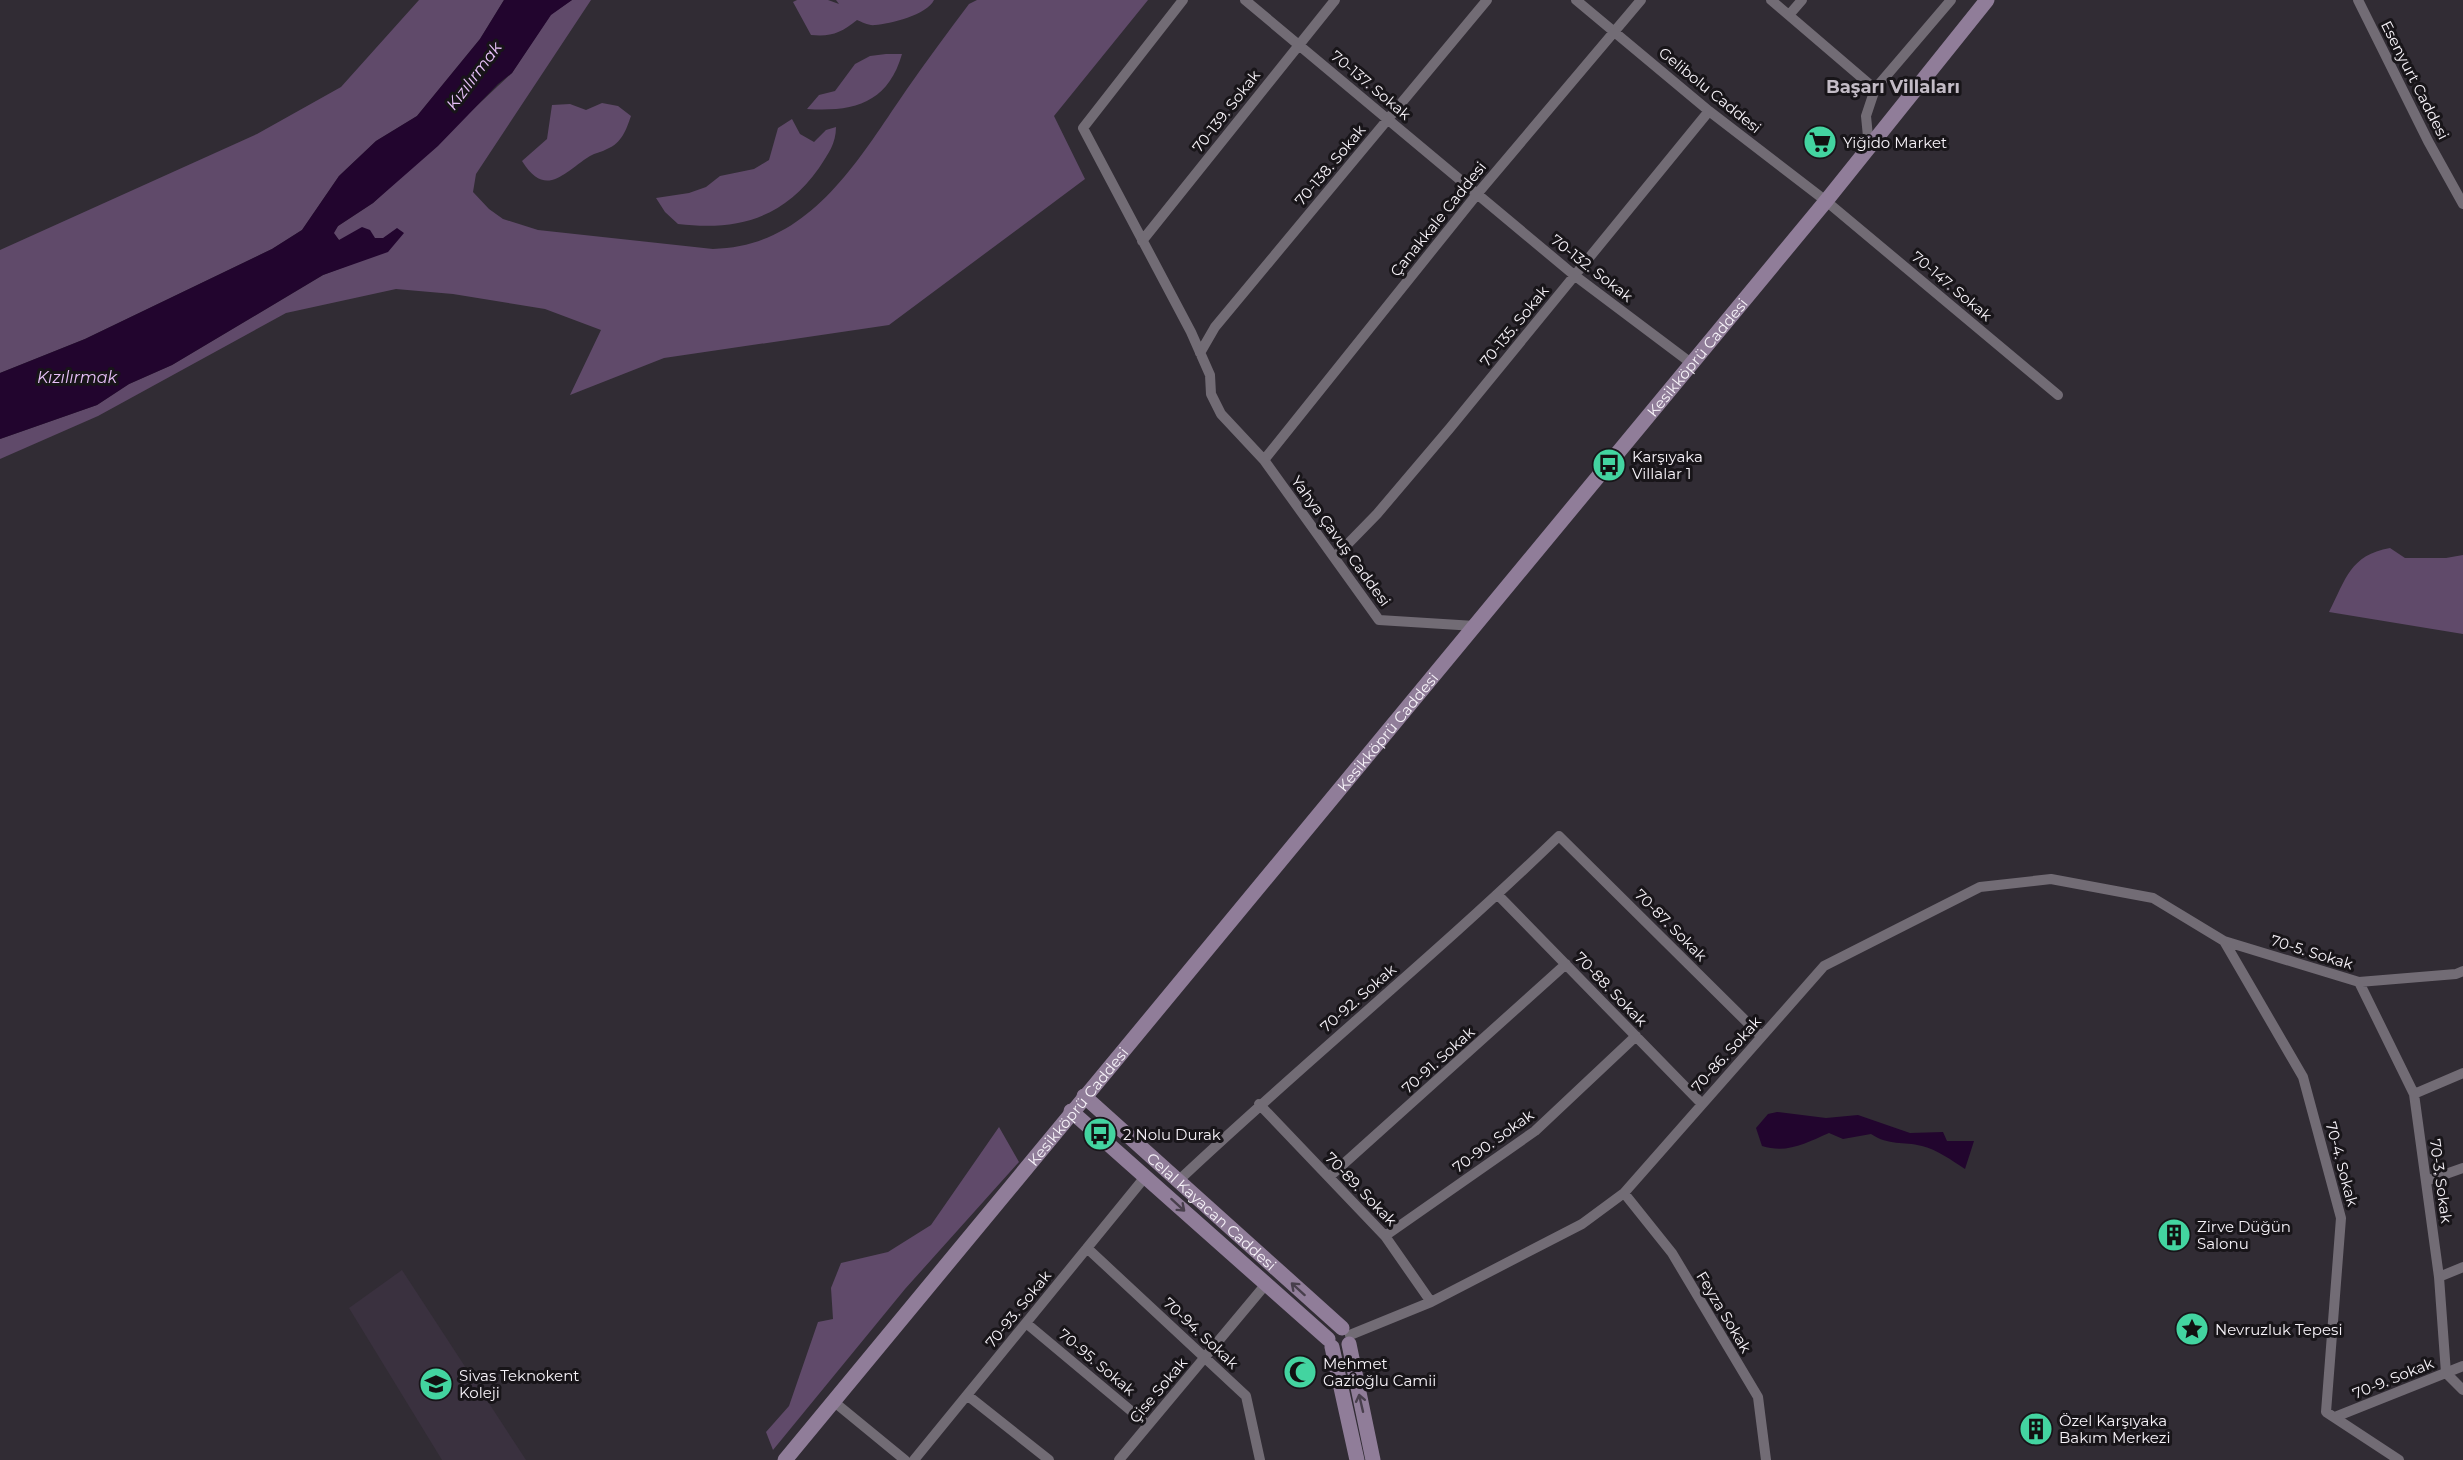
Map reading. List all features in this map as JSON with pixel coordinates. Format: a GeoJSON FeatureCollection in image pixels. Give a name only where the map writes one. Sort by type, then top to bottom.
{"type":"FeatureCollection","features":[{"type":"Feature","properties":{"kind":"street","name":"Yahya Çavuş Caddesi"},"geometry":{"type":"LineString","coordinates":[[1183,0],[1083,128],[1200,353],[1210,375],[1211,394],[1221,414],[1264,460],[1336,556],[1379,620],[1475,626]]}},
{"type":"Feature","properties":{"kind":"street","name":"70-137. Sokak"},"geometry":{"type":"LineString","coordinates":[[1245,0],[1478,193]]}},
{"type":"Feature","properties":{"kind":"street","name":"70-139. Sokak"},"geometry":{"type":"LineString","coordinates":[[1142,241],[1335,0]]}},
{"type":"Feature","properties":{"kind":"street","name":"70-138. Sokak"},"geometry":{"type":"LineString","coordinates":[[1200,353],[1215,327],[1487,0]]}},
{"type":"Feature","properties":{"kind":"street","name":"Gelibolu Caddesi"},"geometry":{"type":"LineString","coordinates":[[1576,0],[1709,111],[1826,201]]}},
{"type":"Feature","properties":{"kind":"street","name":"Çanakkale Caddesi"},"geometry":{"type":"LineString","coordinates":[[1264,460],[1478,193],[1641,0]]}},
{"type":"Feature","properties":{"kind":"street"},"geometry":{"type":"LineString","coordinates":[[1771,0],[1875,89]]}},
{"type":"Feature","properties":{"kind":"street"},"geometry":{"type":"LineString","coordinates":[[1789,15],[1802,0]]}},
{"type":"Feature","properties":{"kind":"street"},"geometry":{"type":"LineString","coordinates":[[1869,147],[1866,116],[1875,89],[1951,0]]}},
{"type":"Feature","properties":{"kind":"street","name":"Kesikköprü Caddesi"},"geometry":{"type":"LineString","coordinates":[[784,1460],[1826,201],[1987,0]]}},
{"type":"Feature","properties":{"kind":"street","name":"Esenyurt Caddesi"},"geometry":{"type":"LineString","coordinates":[[2358,0],[2428,141],[2463,204]]}},
{"type":"Feature","properties":{"kind":"street","name":"70-135. Sokak"},"geometry":{"type":"LineString","coordinates":[[1336,556],[1377,513],[1450,428],[1709,111]]}},
{"type":"Feature","properties":{"kind":"street","name":"70-132. Sokak"},"geometry":{"type":"LineString","coordinates":[[1478,193],[1574,275],[1691,363]]}},
{"type":"Feature","properties":{"kind":"street","name":"70-147. Sokak"},"geometry":{"type":"LineString","coordinates":[[1826,201],[2058,394]]}},
{"type":"Feature","properties":{"kind":"street","name":"70-92. Sokak"},"geometry":{"type":"LineString","coordinates":[[1177,1182],[1259,1104],[1498,895],[1559,836]]}},
{"type":"Feature","properties":{"kind":"street","name":"70-87. Sokak"},"geometry":{"type":"LineString","coordinates":[[1559,836],[1761,1036]]}},
{"type":"Feature","properties":{"kind":"street","name":"70-86. Sokak"},"geometry":{"type":"LineString","coordinates":[[1347,1336],[1431,1302],[1581,1224],[1623,1194],[1824,966],[1980,887],[2051,879],[2153,898]]}},
{"type":"Feature","properties":{"kind":"street","name":"70-88. Sokak"},"geometry":{"type":"LineString","coordinates":[[1498,895],[1701,1103]]}},
{"type":"Feature","properties":{"kind":"street","name":"70-4. Sokak"},"geometry":{"type":"LineString","coordinates":[[2153,898],[2224,941],[2303,1077],[2341,1218],[2326,1412],[2335,1417]]}},
{"type":"Feature","properties":{"kind":"street","name":"70-5. Sokak"},"geometry":{"type":"LineString","coordinates":[[2224,941],[2360,982],[2463,971]]}},
{"type":"Feature","properties":{"kind":"street","name":"70-91. Sokak"},"geometry":{"type":"LineString","coordinates":[[1329,1177],[1566,964]]}},
{"type":"Feature","properties":{"kind":"street","name":"70-3. Sokak"},"geometry":{"type":"LineString","coordinates":[[2360,982],[2414,1094],[2439,1277],[2446,1373]]}},
{"type":"Feature","properties":{"kind":"street","name":"70-90. Sokak"},"geometry":{"type":"LineString","coordinates":[[1385,1236],[1535,1131],[1636,1036]]}},
{"type":"Feature","properties":{"kind":"street"},"geometry":{"type":"LineString","coordinates":[[2414,1094],[2463,1074]]}},
{"type":"Feature","properties":{"kind":"street","name":"Celal Kayacan Caddesi"},"geometry":{"type":"LineString","coordinates":[[1084,1096],[1347,1336]]}},
{"type":"Feature","properties":{"kind":"street","name":"70-89. Sokak"},"geometry":{"type":"LineString","coordinates":[[1259,1104],[1385,1236],[1431,1302]]}},
{"type":"Feature","properties":{"kind":"street","name":"Celal Kayacan Caddesi"},"geometry":{"type":"LineString","coordinates":[[1071,1111],[1330,1343]]}},
{"type":"Feature","properties":{"kind":"street"},"geometry":{"type":"LineString","coordinates":[[2426,1181],[2463,1168]]}},
{"type":"Feature","properties":{"kind":"street","name":"70-93. Sokak"},"geometry":{"type":"LineString","coordinates":[[914,1460],[1145,1177]]}},
{"type":"Feature","properties":{"kind":"street","name":"Feyza Sokak"},"geometry":{"type":"LineString","coordinates":[[1623,1194],[1672,1253],[1758,1397],[1766,1460]]}},
{"type":"Feature","properties":{"kind":"street","name":"70-94. Sokak"},"geometry":{"type":"LineString","coordinates":[[1087,1248],[1246,1396],[1260,1460]]}},
{"type":"Feature","properties":{"kind":"street"},"geometry":{"type":"LineString","coordinates":[[2439,1277],[2463,1267]]}},
{"type":"Feature","properties":{"kind":"street","name":"Çise Sokak"},"geometry":{"type":"LineString","coordinates":[[1119,1460],[1266,1284]]}},
{"type":"Feature","properties":{"kind":"street","name":"70-95. Sokak"},"geometry":{"type":"LineString","coordinates":[[1026,1323],[1148,1425]]}},
{"type":"Feature","properties":{"kind":"street"},"geometry":{"type":"LineString","coordinates":[[1357,1460],[1330,1343],[1331,1331],[1347,1336],[1373,1460]]}},
{"type":"Feature","properties":{"kind":"street","name":"70-9. Sokak"},"geometry":{"type":"LineString","coordinates":[[2335,1417],[2463,1366]]}},
{"type":"Feature","properties":{"kind":"street"},"geometry":{"type":"LineString","coordinates":[[2446,1373],[2463,1390]]}},
{"type":"Feature","properties":{"kind":"street"},"geometry":{"type":"LineString","coordinates":[[967,1395],[1049,1460]]}},
{"type":"Feature","properties":{"kind":"street"},"geometry":{"type":"LineString","coordinates":[[833,1401],[905,1460]]}},
{"type":"Feature","properties":{"kind":"street"},"geometry":{"type":"LineString","coordinates":[[2335,1417],[2399,1460]]}},
{"type":"Feature","properties":{"kind":"shaded area"},"geometry":{"type":"Polygon","coordinates":[[[419,0],[504,0],[480,39],[417,116],[376,141],[339,176],[302,230],[272,249],[85,339],[0,373],[0,250],[257,134],[341,87],[419,0]]]}},
{"type":"Feature","properties":{"kind":"shaded area"},"geometry":{"type":"Polygon","coordinates":[[[572,0],[591,0],[476,174],[473,192],[489,209],[503,219],[538,230],[713,249],[747,244],[777,233],[804,216],[828,195],[870,144],[922,67],[969,4],[977,0],[1148,0],[1054,116],[1085,179],[889,325],[664,358],[570,395],[601,330],[545,309],[453,294],[396,289],[286,313],[98,416],[0,459],[0,439],[97,405],[129,384],[172,365],[323,275],[352,264],[384,238],[339,240],[333,233],[338,226],[373,203],[512,73],[551,14],[572,0]]]}},
{"type":"Feature","properties":{"kind":"shaded area"},"geometry":{"type":"Polygon","coordinates":[[[828,0],[839,4],[836,0],[934,0],[924,10],[898,21],[873,25],[857,20],[830,35],[811,35],[793,2],[828,0]]]}},
{"type":"Feature","properties":{"kind":"shaded area"},"geometry":{"type":"Polygon","coordinates":[[[902,54],[896,71],[878,94],[867,101],[840,109],[807,109],[819,95],[835,91],[855,64],[870,56],[902,54]]]}},
{"type":"Feature","properties":{"kind":"shaded area"},"geometry":{"type":"Polygon","coordinates":[[[602,103],[618,106],[631,116],[620,140],[555,179],[547,181],[539,179],[531,172],[522,161],[547,139],[552,105],[570,104],[586,110],[602,103]]]}},
{"type":"Feature","properties":{"kind":"shaded area"},"geometry":{"type":"Polygon","coordinates":[[[792,119],[800,134],[814,142],[826,130],[836,127],[836,133],[833,144],[819,168],[790,199],[757,218],[720,225],[678,224],[665,212],[656,198],[689,193],[706,187],[720,176],[754,169],[769,160],[778,128],[792,119]]]}},
{"type":"Feature","properties":{"kind":"shaded area"},"geometry":{"type":"Polygon","coordinates":[[[2390,548],[2405,558],[2446,558],[2463,555],[2463,634],[2329,612],[2351,570],[2366,556],[2390,548]]]}},
{"type":"Feature","properties":{"kind":"shaded area"},"geometry":{"type":"Polygon","coordinates":[[[999,1127],[1019,1162],[905,1289],[773,1450],[766,1432],[789,1406],[818,1322],[833,1319],[831,1288],[841,1263],[888,1252],[931,1225],[999,1127]]]}},
{"type":"Feature","properties":{"kind":"shaded area","name":"Sivas Teknokent Koleji"},"geometry":{"type":"Polygon","coordinates":[[[402,1270],[526,1460],[442,1460],[349,1308],[402,1270]]]}},
{"type":"Feature","properties":{"kind":"water","name":"Kızılırmak"},"geometry":{"type":"Polygon","coordinates":[[[504,0],[572,0],[551,15],[512,73],[498,84],[438,146],[373,203],[338,226],[334,233],[339,240],[362,227],[370,230],[375,238],[383,238],[397,228],[404,233],[388,252],[323,275],[172,365],[129,384],[97,405],[0,439],[0,373],[85,339],[272,249],[302,230],[339,176],[376,141],[417,116],[480,39],[504,0]]]}},
{"type":"Feature","properties":{"kind":"water"},"geometry":{"type":"Polygon","coordinates":[[[1777,1112],[1826,1118],[1858,1115],[1910,1133],[1943,1132],[1947,1141],[1974,1141],[1965,1169],[1928,1148],[1890,1142],[1871,1134],[1843,1139],[1829,1133],[1788,1148],[1762,1146],[1756,1128],[1768,1114],[1777,1112]]]}},
{"type":"Feature","properties":{"kind":"place","name":"Yiğido Market"},"geometry":{"type":"Point","coordinates":[1820,142]}},
{"type":"Feature","properties":{"kind":"place","name":"Karşıyaka Villalar 1"},"geometry":{"type":"Point","coordinates":[1609,465]}},
{"type":"Feature","properties":{"kind":"place","name":"2 Nolu Durak"},"geometry":{"type":"Point","coordinates":[1100,1134]}},
{"type":"Feature","properties":{"kind":"place","name":"Zirve Düğün Salonu"},"geometry":{"type":"Point","coordinates":[2174,1235]}},
{"type":"Feature","properties":{"kind":"place","name":"Nevruzluk Tepesi"},"geometry":{"type":"Point","coordinates":[2192,1329]}},
{"type":"Feature","properties":{"kind":"place","name":"Mehmet Gazioğlu Camii"},"geometry":{"type":"Point","coordinates":[1300,1372]}},
{"type":"Feature","properties":{"kind":"place","name":"Sivas Teknokent Koleji"},"geometry":{"type":"Point","coordinates":[436,1384]}},
{"type":"Feature","properties":{"kind":"place","name":"Özel Karşıyaka Bakım Merkezi"},"geometry":{"type":"Point","coordinates":[2036,1429]}},
{"type":"Feature","properties":{"kind":"district","name":"Başarı Villaları"},"geometry":{"type":"Point","coordinates":[1893,87]}}]}
